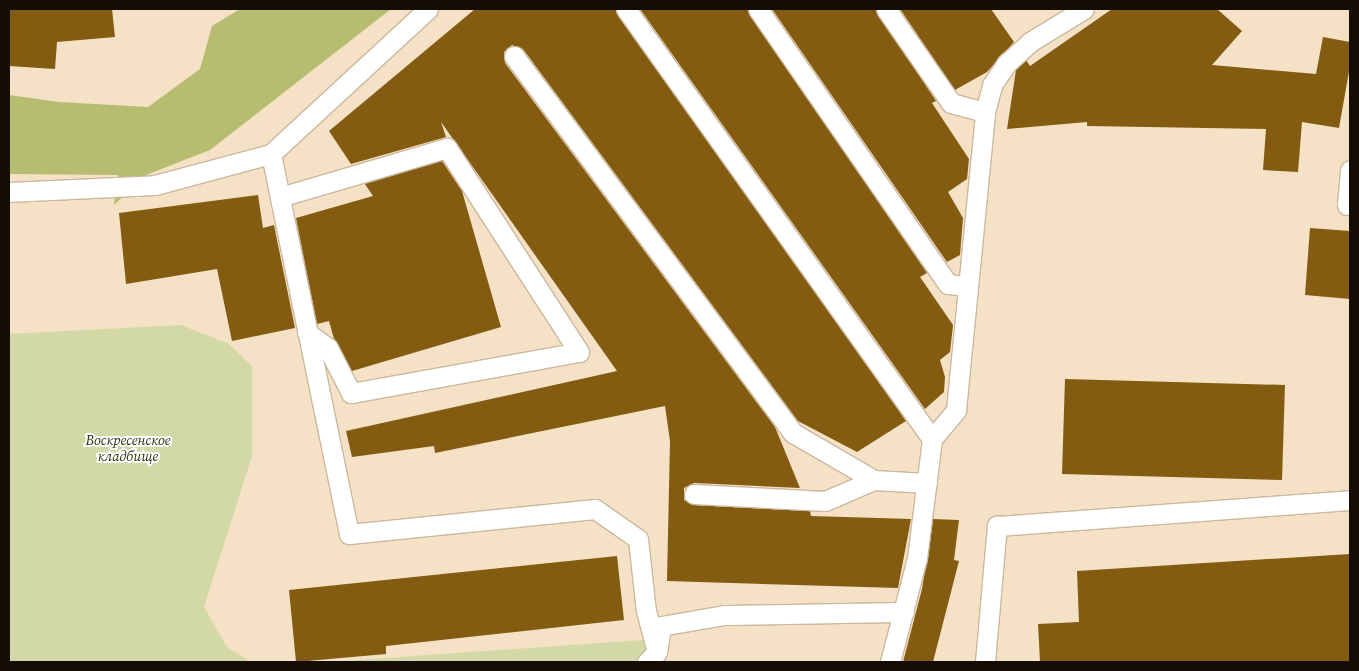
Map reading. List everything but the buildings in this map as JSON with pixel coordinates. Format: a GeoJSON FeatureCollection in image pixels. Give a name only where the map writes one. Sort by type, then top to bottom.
{"type":"FeatureCollection","features":[{"type":"Feature","properties":{"kind":"lane"},"geometry":{"type":"LineString","coordinates":[[9,192],[155,185],[271,154],[428,9]]}},
{"type":"Feature","properties":{"kind":"lane"},"geometry":{"type":"LineString","coordinates":[[626,9],[932,439]]}},
{"type":"Feature","properties":{"kind":"lane"},"geometry":{"type":"LineString","coordinates":[[758,9],[948,284],[968,286]]}},
{"type":"Feature","properties":{"kind":"lane"},"geometry":{"type":"LineString","coordinates":[[886,9],[951,104],[984,112]]}},
{"type":"Feature","properties":{"kind":"lane"},"geometry":{"type":"LineString","coordinates":[[890,662],[917,558],[932,439],[956,410],[984,112],[992,85],[1007,62],[1030,42],[1084,9]]}},
{"type":"Feature","properties":{"kind":"lane"},"geometry":{"type":"LineString","coordinates":[[514,56],[793,433],[874,480]]}},
{"type":"Feature","properties":{"kind":"lane"},"geometry":{"type":"LineString","coordinates":[[280,197],[447,148],[579,352],[351,393],[328,348],[307,333]]}},
{"type":"Feature","properties":{"kind":"lane"},"geometry":{"type":"LineString","coordinates":[[271,154],[349,534],[595,509],[638,539],[652,657]]}},
{"type":"Feature","properties":{"kind":"lane"},"geometry":{"type":"LineString","coordinates":[[1347,204],[1350,170]]}},
{"type":"Feature","properties":{"kind":"lane"},"geometry":{"type":"LineString","coordinates":[[694,494],[825,501],[874,480],[927,483]]}},
{"type":"Feature","properties":{"kind":"lane"},"geometry":{"type":"LineString","coordinates":[[985,662],[997,526],[1350,500]]}},
{"type":"Feature","properties":{"kind":"lane"},"geometry":{"type":"LineString","coordinates":[[652,657],[661,626],[724,615],[904,612]]}},
{"type":"Feature","properties":{"kind":"green space"},"geometry":{"type":"Polygon","coordinates":[[[240,9],[391,9],[210,150],[146,175],[114,205],[118,175],[9,174],[9,95],[59,102],[148,107],[200,69],[212,26],[240,9]]]}},
{"type":"Feature","properties":{"kind":"green space","name":"Воскресенское кладбище"},"geometry":{"type":"Polygon","coordinates":[[[181,325],[229,344],[252,366],[252,456],[204,607],[227,647],[251,662],[9,662],[9,334],[181,325]]]}},
{"type":"Feature","properties":{"kind":"green space"},"geometry":{"type":"Polygon","coordinates":[[[656,639],[655,662],[330,662],[656,639]]]}}]}
